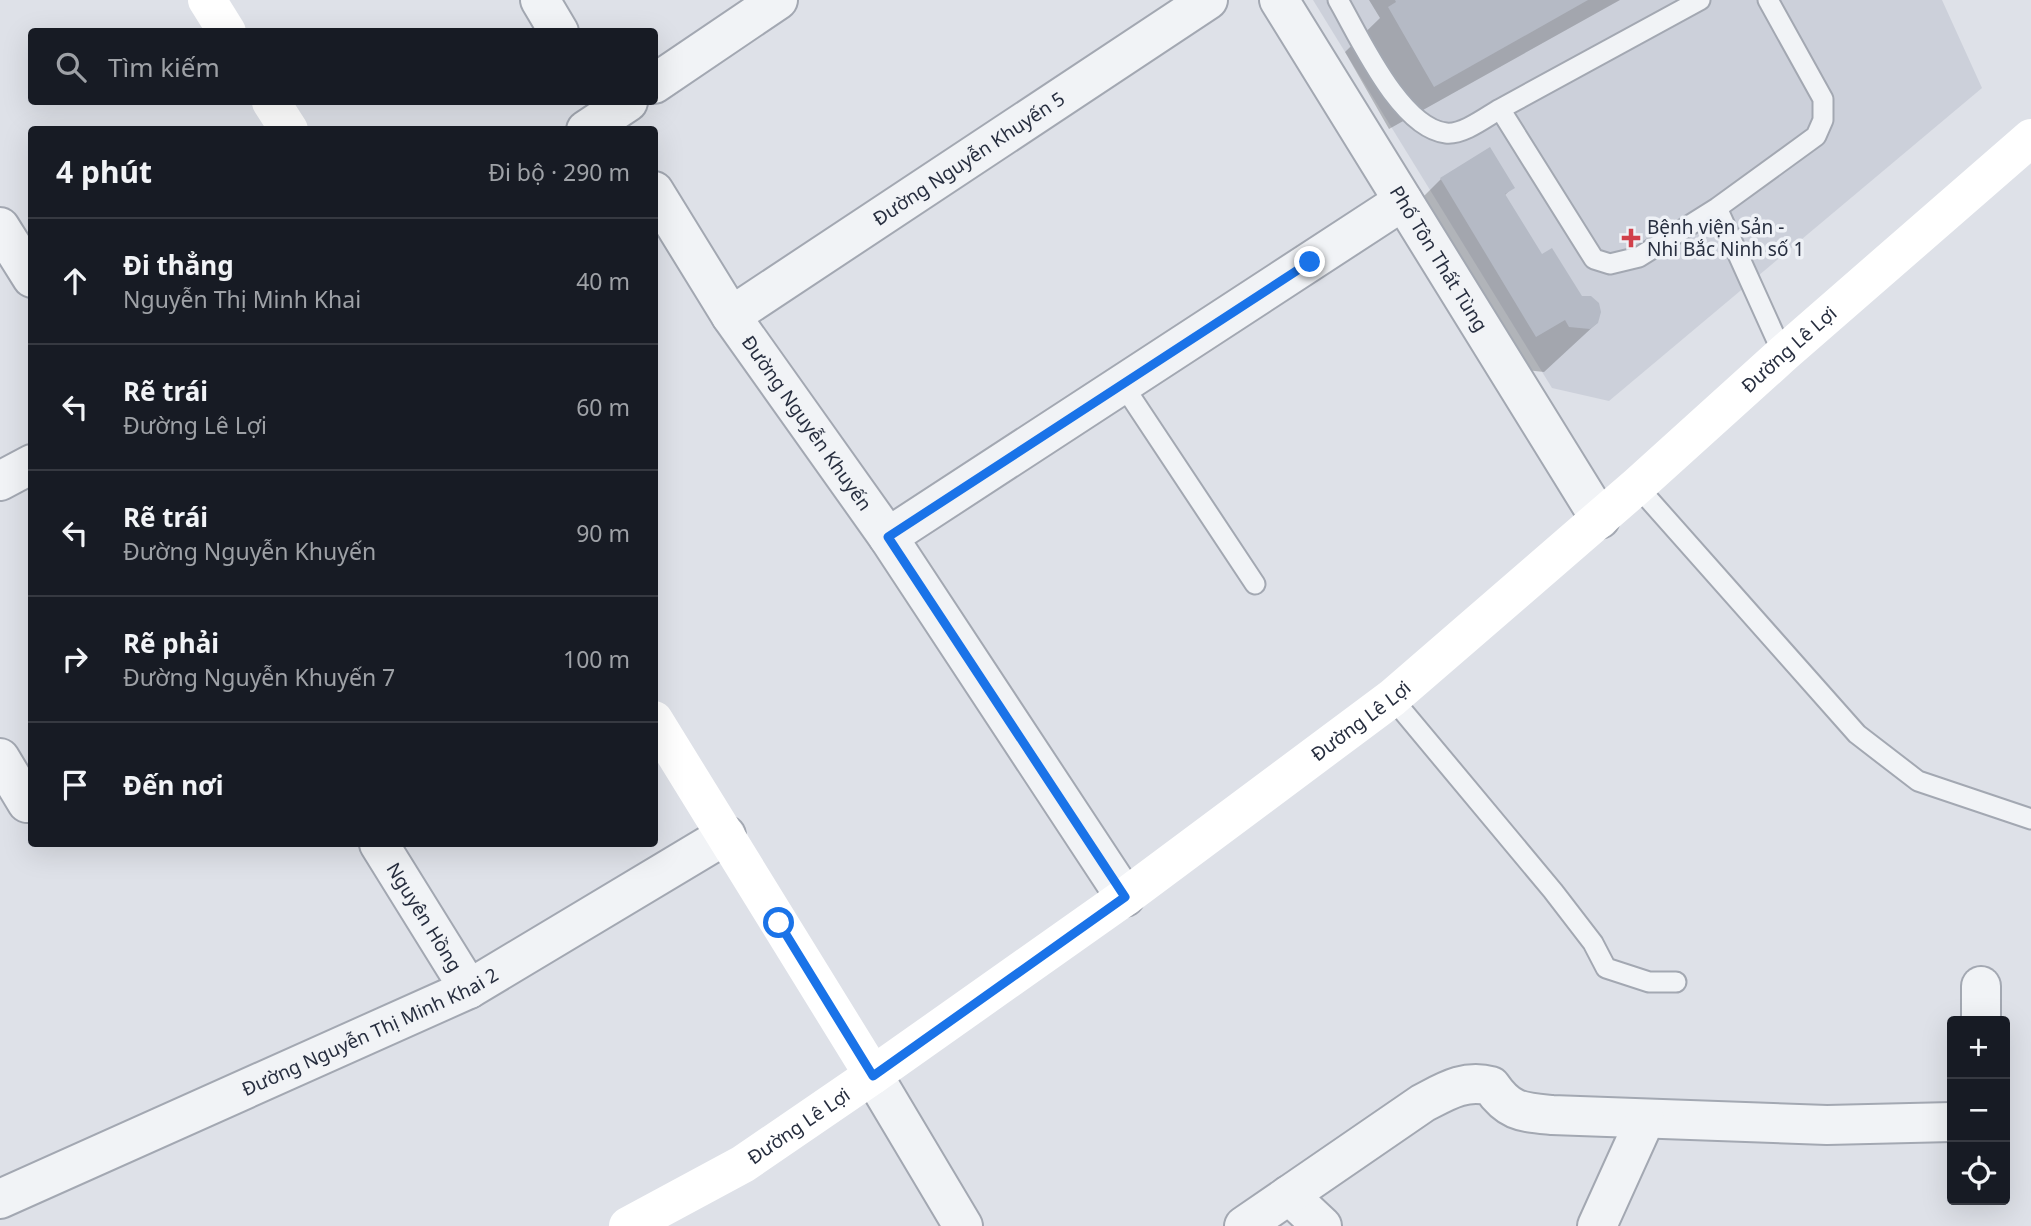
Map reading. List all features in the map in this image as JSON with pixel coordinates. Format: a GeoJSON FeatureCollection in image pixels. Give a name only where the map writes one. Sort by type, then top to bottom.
{"type":"FeatureCollection","features":[{"type":"Feature","properties":{"kind":"main road"},"geometry":{"type":"LineString","coordinates":[[207,0],[224,28]]}},
{"type":"Feature","properties":{"kind":"main road"},"geometry":{"type":"LineString","coordinates":[[273,105],[286,126]]}},
{"type":"Feature","properties":{"kind":"main road","name":"Đường Lê Lợi"},"geometry":{"type":"LineString","coordinates":[[628,1226],[743,1164],[873,1076],[1125,897],[1392,698],[1600,519],[1783,354],[2031,138]]}},
{"type":"Feature","properties":{"kind":"main road"},"geometry":{"type":"LineString","coordinates":[[658,726],[873,1076]]}},
{"type":"Feature","properties":{"kind":"street"},"geometry":{"type":"LineString","coordinates":[[540,0],[557,28]]}},
{"type":"Feature","properties":{"kind":"street"},"geometry":{"type":"LineString","coordinates":[[658,81],[778,0]]}},
{"type":"Feature","properties":{"kind":"street","name":"Đường Nguyễn Khuyến 5"},"geometry":{"type":"LineString","coordinates":[[731,316],[1208,0]]}},
{"type":"Feature","properties":{"kind":"street","name":"Phố Tôn Thất Tùng"},"geometry":{"type":"LineString","coordinates":[[1279,0],[1600,519]]}},
{"type":"Feature","properties":{"kind":"street","name":"Đường Nguyễn Khuyến"},"geometry":{"type":"LineString","coordinates":[[658,197],[731,316],[888,537],[1125,897]]}},
{"type":"Feature","properties":{"kind":"street"},"geometry":{"type":"LineString","coordinates":[[888,537],[1403,201]]}},
{"type":"Feature","properties":{"kind":"street"},"geometry":{"type":"LineString","coordinates":[[0,227],[28,272]]}},
{"type":"Feature","properties":{"kind":"street"},"geometry":{"type":"LineString","coordinates":[[0,481],[28,466]]}},
{"type":"Feature","properties":{"kind":"street"},"geometry":{"type":"LineString","coordinates":[[0,758],[19,807]]}},
{"type":"Feature","properties":{"kind":"street","name":"Đường Nguyễn Thị Minh Khai 2"},"geometry":{"type":"LineString","coordinates":[[0,1199],[468,989],[726,835]]}},
{"type":"Feature","properties":{"kind":"street","name":"Nguyên Hồng"},"geometry":{"type":"LineString","coordinates":[[381,847],[468,989]]}},
{"type":"Feature","properties":{"kind":"street"},"geometry":{"type":"LineString","coordinates":[[873,1076],[963,1226]]}},
{"type":"Feature","properties":{"kind":"street"},"geometry":{"type":"LineString","coordinates":[[1244,1226],[1423,1103],[1452,1088],[1476,1082],[1491,1086],[1504,1104],[1522,1112],[1827,1125],[1947,1122]]}},
{"type":"Feature","properties":{"kind":"street"},"geometry":{"type":"LineString","coordinates":[[1597,1226],[1645,1119]]}},
{"type":"Feature","properties":{"kind":"street"},"geometry":{"type":"LineString","coordinates":[[1289,1195],[1322,1226]]}},
{"type":"Feature","properties":{"kind":"lane"},"geometry":{"type":"LineString","coordinates":[[1338,0],[1400,104],[1429,127],[1446,133],[1459,131],[1700,0]]}},
{"type":"Feature","properties":{"kind":"lane"},"geometry":{"type":"LineString","coordinates":[[1500,109],[1594,259],[1610,264],[1639,257],[1717,208],[1816,136],[1823,120],[1823,99],[1768,0]]}},
{"type":"Feature","properties":{"kind":"lane"},"geometry":{"type":"LineString","coordinates":[[1717,208],[1783,354]]}},
{"type":"Feature","properties":{"kind":"lane"},"geometry":{"type":"LineString","coordinates":[[1123,385],[1255,584]]}},
{"type":"Feature","properties":{"kind":"lane"},"geometry":{"type":"LineString","coordinates":[[1637,486],[1857,734],[1918,781],[2031,819]]}},
{"type":"Feature","properties":{"kind":"lane"},"geometry":{"type":"LineString","coordinates":[[1392,698],[1553,891],[1593,943],[1606,968],[1649,982],[1676,982]]}},
{"type":"Feature","properties":{"kind":"shaded area","name":"Bệnh viện Sản - Nhi Bắc Ninh số 1"},"geometry":{"type":"Polygon","coordinates":[[[1313,0],[1942,0],[1982,88],[1609,401],[1552,388],[1313,0]]]}},
{"type":"Feature","properties":{"kind":"building"},"geometry":{"type":"Polygon","coordinates":[[[1395,0],[1588,0],[1434,87],[1388,7],[1396,2],[1395,0]]]}},
{"type":"Feature","properties":{"kind":"building"},"geometry":{"type":"Polygon","coordinates":[[[1490,147],[1515,188],[1505,194],[1542,254],[1552,248],[1582,296],[1591,296],[1599,303],[1601,312],[1598,323],[1590,329],[1569,327],[1565,320],[1536,337],[1440,178],[1490,147]]]}},
{"type":"Feature","properties":{"kind":"place","name":"Bệnh viện Sản - Nhi Bắc Ninh số 1"},"geometry":{"type":"Point","coordinates":[1631,238]}},
{"type":"Feature","properties":{"kind":"route"},"geometry":{"type":"LineString","coordinates":[[779,923],[873,1076],[1125,897],[888,537],[1310,262]]}}]}
